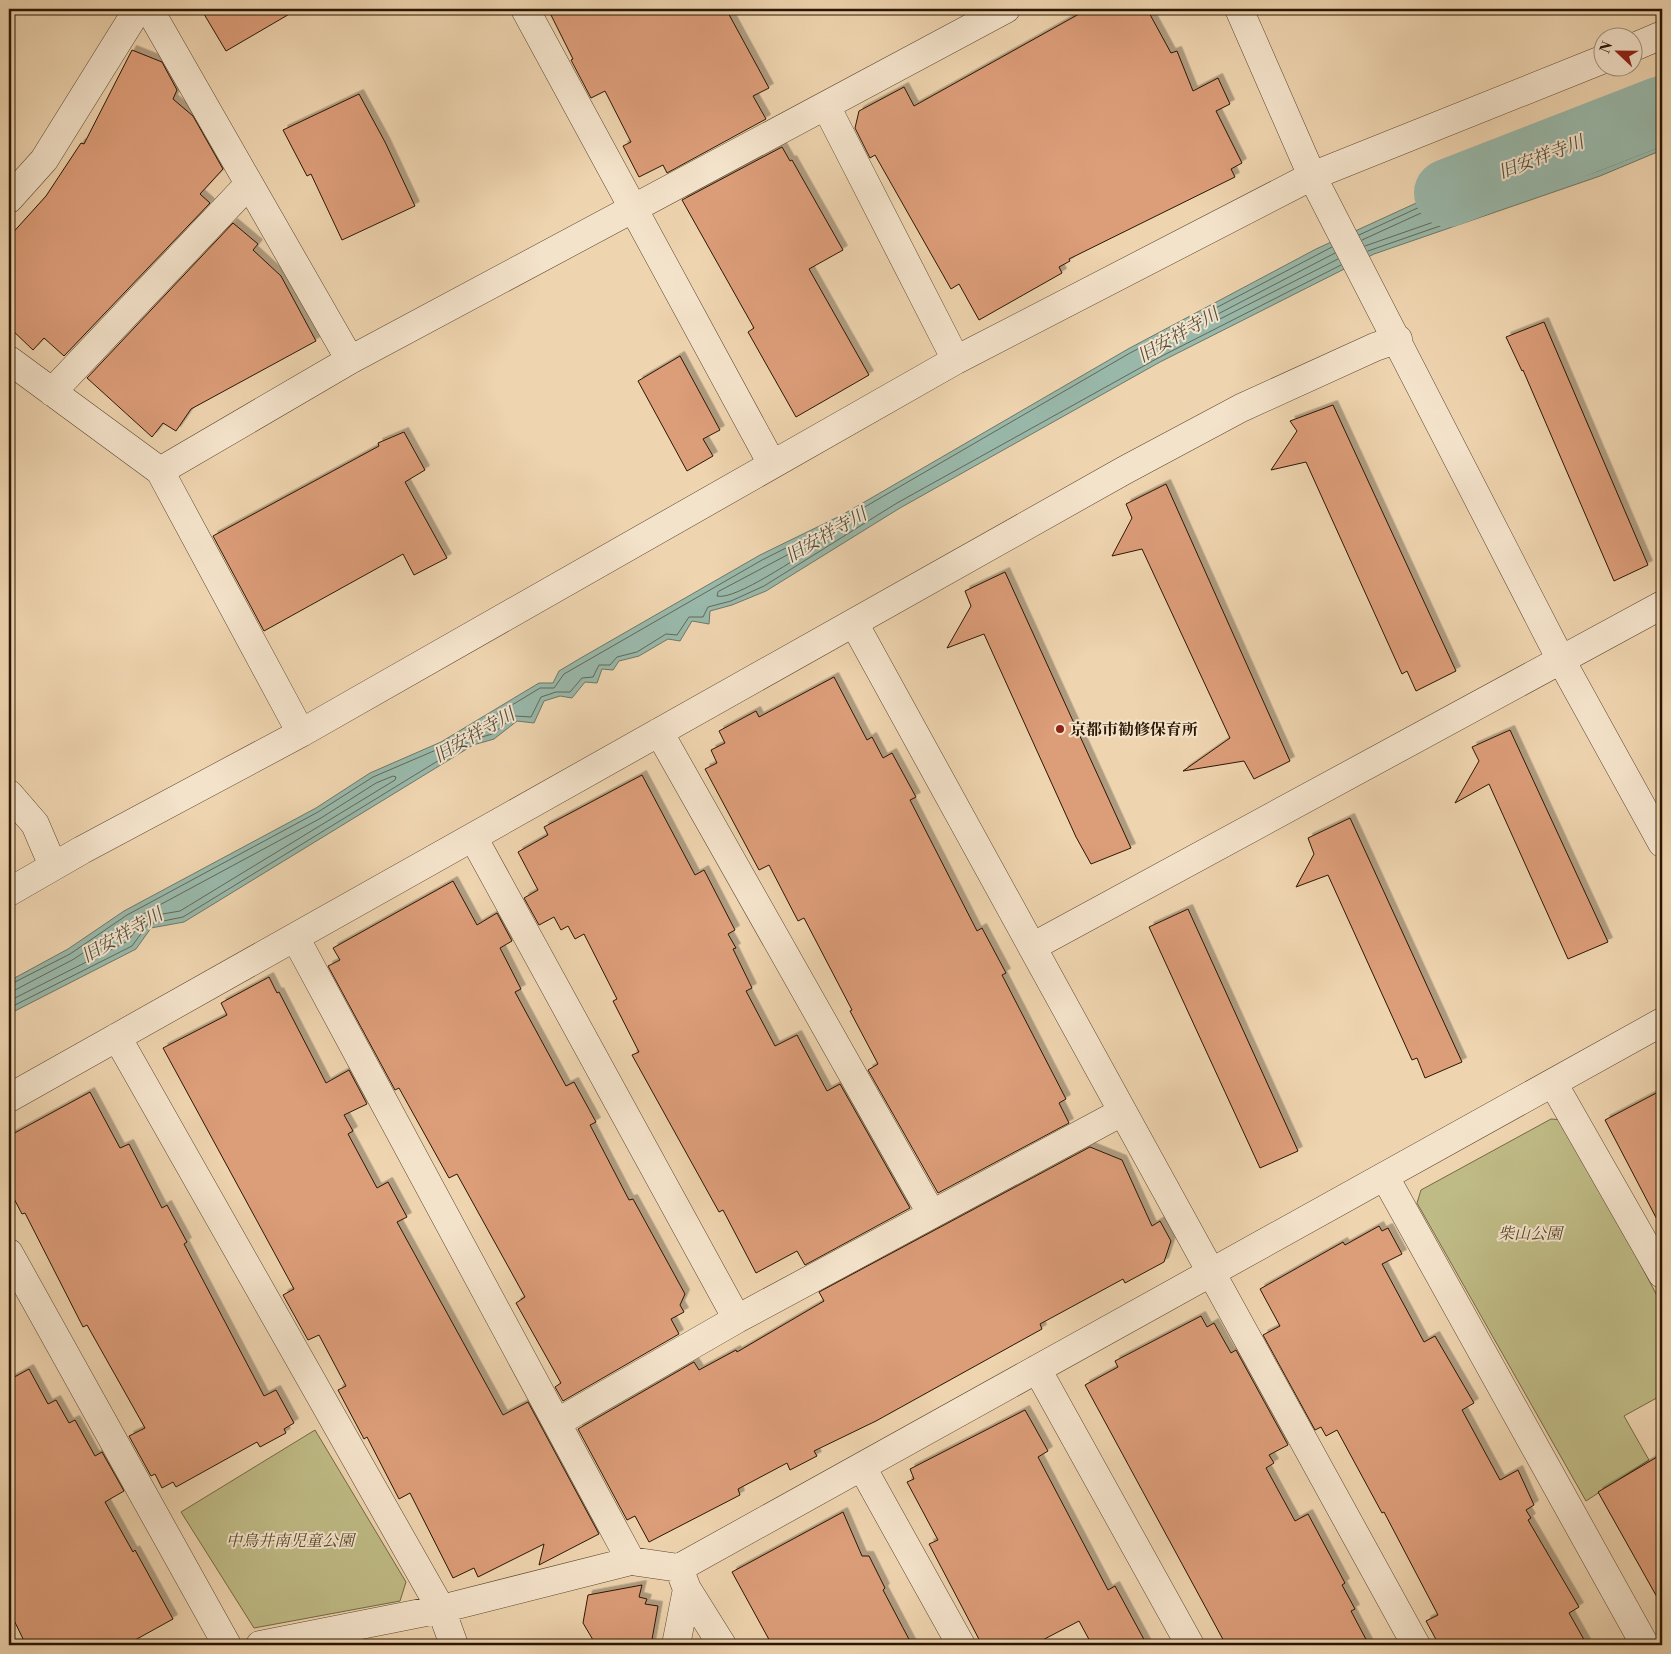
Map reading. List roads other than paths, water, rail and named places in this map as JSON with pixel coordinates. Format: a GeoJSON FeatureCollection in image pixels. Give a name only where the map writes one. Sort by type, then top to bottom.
{"type":"FeatureCollection","features":[{"type":"Feature","properties":{"kind":"street"},"geometry":{"type":"LineString","coordinates":[[9,198],[44,160],[138,9]]}},
{"type":"Feature","properties":{"kind":"street"},"geometry":{"type":"LineString","coordinates":[[149,9],[350,360]]}},
{"type":"Feature","properties":{"kind":"street"},"geometry":{"type":"LineString","coordinates":[[525,9],[772,464]]}},
{"type":"Feature","properties":{"kind":"street"},"geometry":{"type":"LineString","coordinates":[[160,472],[350,360],[1006,9]]}},
{"type":"Feature","properties":{"kind":"street"},"geometry":{"type":"LineString","coordinates":[[1239,9],[1312,176],[1398,339],[1561,660],[1662,843]]}},
{"type":"Feature","properties":{"kind":"street"},"geometry":{"type":"LineString","coordinates":[[1644,43],[1662,35]]}},
{"type":"Feature","properties":{"kind":"street"},"geometry":{"type":"LineString","coordinates":[[9,892],[53,866],[301,733],[956,360],[1312,176],[1594,63]]}},
{"type":"Feature","properties":{"kind":"street"},"geometry":{"type":"LineString","coordinates":[[826,106],[956,360]]}},
{"type":"Feature","properties":{"kind":"street"},"geometry":{"type":"LineString","coordinates":[[52,392],[249,184]]}},
{"type":"Feature","properties":{"kind":"street"},"geometry":{"type":"LineString","coordinates":[[9,1098],[659,732],[1241,408],[1375,347],[1398,339]]}},
{"type":"Feature","properties":{"kind":"street"},"geometry":{"type":"LineString","coordinates":[[9,360],[160,472],[301,733]]}},
{"type":"Feature","properties":{"kind":"street"},"geometry":{"type":"LineString","coordinates":[[1032,948],[1662,605]]}},
{"type":"Feature","properties":{"kind":"street"},"geometry":{"type":"LineString","coordinates":[[854,623],[1416,1645]]}},
{"type":"Feature","properties":{"kind":"street"},"geometry":{"type":"LineString","coordinates":[[659,732],[931,1213]]}},
{"type":"Feature","properties":{"kind":"street"},"geometry":{"type":"LineString","coordinates":[[9,794],[34,824],[53,866]]}},
{"type":"Feature","properties":{"kind":"street"},"geometry":{"type":"LineString","coordinates":[[473,837],[737,1319]]}},
{"type":"Feature","properties":{"kind":"street"},"geometry":{"type":"LineString","coordinates":[[295,937],[558,1422],[631,1561]]}},
{"type":"Feature","properties":{"kind":"street"},"geometry":{"type":"LineString","coordinates":[[683,1579],[862,1467],[1662,1022]]}},
{"type":"Feature","properties":{"kind":"street"},"geometry":{"type":"LineString","coordinates":[[117,1037],[441,1609],[454,1645]]}},
{"type":"Feature","properties":{"kind":"street"},"geometry":{"type":"LineString","coordinates":[[1553,1083],[1662,1274]]}},
{"type":"Feature","properties":{"kind":"street"},"geometry":{"type":"LineString","coordinates":[[558,1422],[737,1319],[1122,1112]]}},
{"type":"Feature","properties":{"kind":"street"},"geometry":{"type":"LineString","coordinates":[[1384,1177],[1645,1645]]}},
{"type":"Feature","properties":{"kind":"street"},"geometry":{"type":"LineString","coordinates":[[9,1253],[227,1645]]}},
{"type":"Feature","properties":{"kind":"street"},"geometry":{"type":"LineString","coordinates":[[1037,1369],[1190,1645]]}},
{"type":"Feature","properties":{"kind":"street"},"geometry":{"type":"LineString","coordinates":[[862,1467],[961,1645]]}},
{"type":"Feature","properties":{"kind":"street"},"geometry":{"type":"LineString","coordinates":[[260,1645],[441,1609],[631,1561],[683,1579],[722,1645]]}},
{"type":"Feature","properties":{"kind":"street"},"geometry":{"type":"LineString","coordinates":[[676,1645],[683,1579]]}},
{"type":"Feature","properties":{"kind":"water"},"geometry":{"type":"Polygon","coordinates":[[[1662,117],[1662,150],[1600,176],[1374,254],[1160,362],[900,508],[766,591],[732,605],[710,611],[709,624],[692,621],[680,641],[668,639],[639,656],[619,661],[613,670],[602,669],[597,683],[585,682],[572,698],[560,696],[544,701],[534,723],[517,721],[494,739],[473,745],[184,922],[151,928],[136,949],[9,1014],[9,981],[68,949],[124,911],[316,808],[370,773],[441,742],[539,683],[553,683],[559,671],[579,659],[760,555],[842,515],[1128,349],[1316,249],[1499,165],[1596,150],[1662,117]]]}},
{"type":"Feature","properties":{"kind":"waterway","name":"旧安祥寺川"},"geometry":{"type":"LineString","coordinates":[[1448,193],[1662,110]]}},
{"type":"Feature","properties":{"kind":"place","name":"京都市勧修保育所"},"geometry":{"type":"Point","coordinates":[1060,729]}},
{"type":"Feature","properties":{"kind":"park label","name":"柴山公園"},"geometry":{"type":"Point","coordinates":[1530,1233]}},
{"type":"Feature","properties":{"kind":"park label","name":"中鳥井南児童公園"},"geometry":{"type":"Point","coordinates":[290,1540]}}]}
